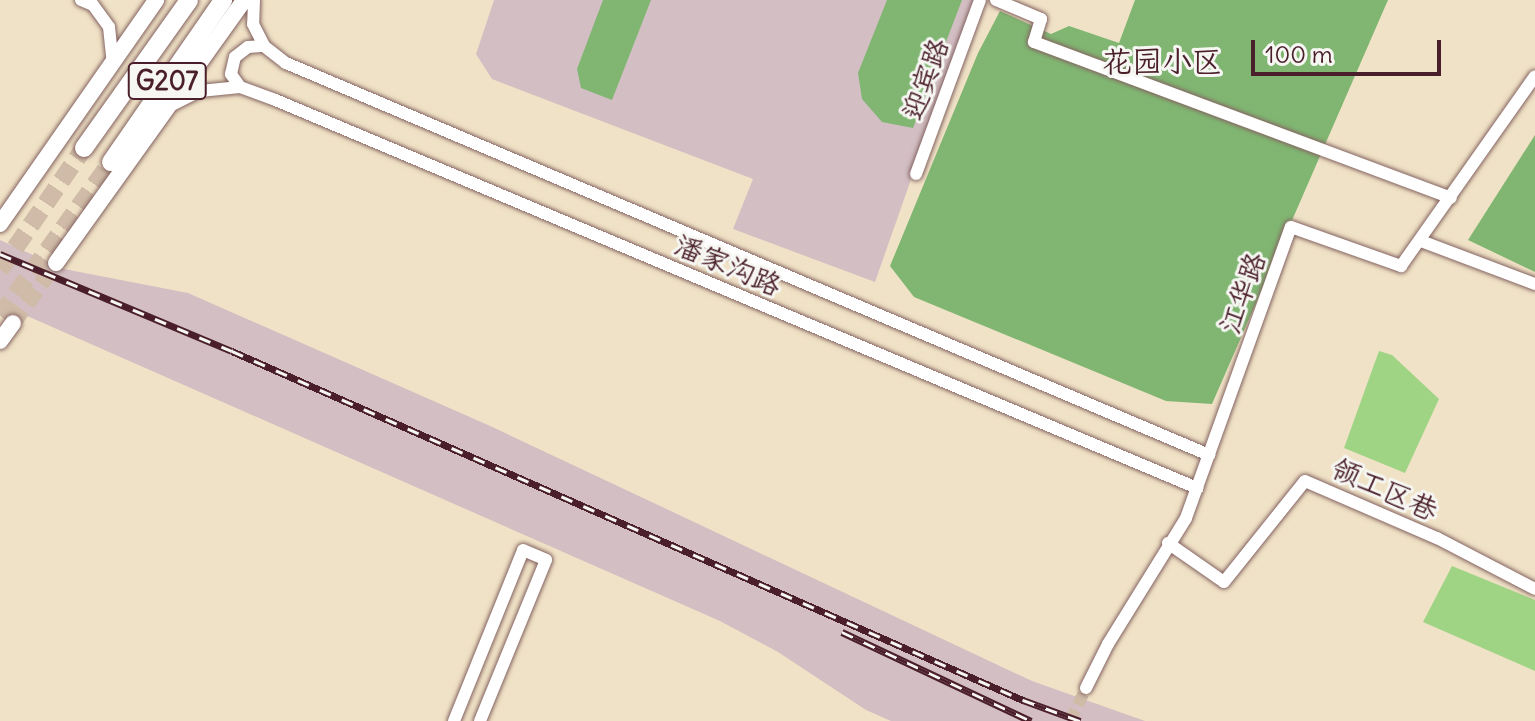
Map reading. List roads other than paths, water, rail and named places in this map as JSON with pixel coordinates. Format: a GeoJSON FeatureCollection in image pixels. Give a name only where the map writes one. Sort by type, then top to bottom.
{"type":"FeatureCollection","features":[{"type":"Feature","properties":{"kind":"highway","name":"G207"},"geometry":{"type":"LineString","coordinates":[[84,148],[189,0]]}},
{"type":"Feature","properties":{"kind":"highway","name":"G207"},"geometry":{"type":"LineString","coordinates":[[111,162],[223,0]]}},
{"type":"Feature","properties":{"kind":"main road"},"geometry":{"type":"LineString","coordinates":[[0,224],[156,0]]}},
{"type":"Feature","properties":{"kind":"main road"},"geometry":{"type":"LineString","coordinates":[[56,263],[244,0]]}},
{"type":"Feature","properties":{"kind":"main road"},"geometry":{"type":"LineString","coordinates":[[0,341],[13,323]]}},
{"type":"Feature","properties":{"kind":"street"},"geometry":{"type":"LineString","coordinates":[[87,3],[106,0]]}},
{"type":"Feature","properties":{"kind":"street"},"geometry":{"type":"LineString","coordinates":[[240,87],[231,74],[235,57],[248,47],[264,46],[253,24],[254,0]]}},
{"type":"Feature","properties":{"kind":"street","name":"迎宾路"},"geometry":{"type":"LineString","coordinates":[[916,174],[980,0]]}},
{"type":"Feature","properties":{"kind":"street"},"geometry":{"type":"LineString","coordinates":[[996,0],[1041,19],[1034,42],[1451,198]]}},
{"type":"Feature","properties":{"kind":"street"},"geometry":{"type":"LineString","coordinates":[[87,3],[109,27],[113,63]]}},
{"type":"Feature","properties":{"kind":"street","name":"潘家沟路"},"geometry":{"type":"LineString","coordinates":[[264,46],[286,63],[1209,455]]}},
{"type":"Feature","properties":{"kind":"street","name":"江华路"},"geometry":{"type":"LineString","coordinates":[[1086,688],[1168,543],[1186,518],[1291,227],[1401,266],[1535,76]]}},
{"type":"Feature","properties":{"kind":"street","name":"潘家沟路"},"geometry":{"type":"LineString","coordinates":[[167,108],[200,91],[240,87],[1197,488]]}},
{"type":"Feature","properties":{"kind":"street"},"geometry":{"type":"LineString","coordinates":[[1421,241],[1535,284]]}},
{"type":"Feature","properties":{"kind":"street","name":"领工区巷"},"geometry":{"type":"LineString","coordinates":[[1168,543],[1224,582],[1305,481],[1437,538],[1535,589]]}},
{"type":"Feature","properties":{"kind":"street"},"geometry":{"type":"LineString","coordinates":[[454,721],[523,550],[546,560],[480,721]]}},
{"type":"Feature","properties":{"kind":"tunnel"},"geometry":{"type":"LineString","coordinates":[[0,270],[84,148]]}},
{"type":"Feature","properties":{"kind":"tunnel"},"geometry":{"type":"LineString","coordinates":[[0,316],[111,162]]}},
{"type":"Feature","properties":{"kind":"tunnel"},"geometry":{"type":"LineString","coordinates":[[13,323],[56,263]]}},
{"type":"Feature","properties":{"kind":"tunnel"},"geometry":{"type":"LineString","coordinates":[[1070,721],[1086,688]]}},
{"type":"Feature","properties":{"kind":"railway"},"geometry":{"type":"LineString","coordinates":[[0,254],[232,351],[1023,700],[1080,721]]}},
{"type":"Feature","properties":{"kind":"railway"},"geometry":{"type":"LineString","coordinates":[[842,632],[1031,721]]}},
{"type":"Feature","properties":{"kind":"district","name":"花园小区"},"geometry":{"type":"Point","coordinates":[1162,61]}}]}
